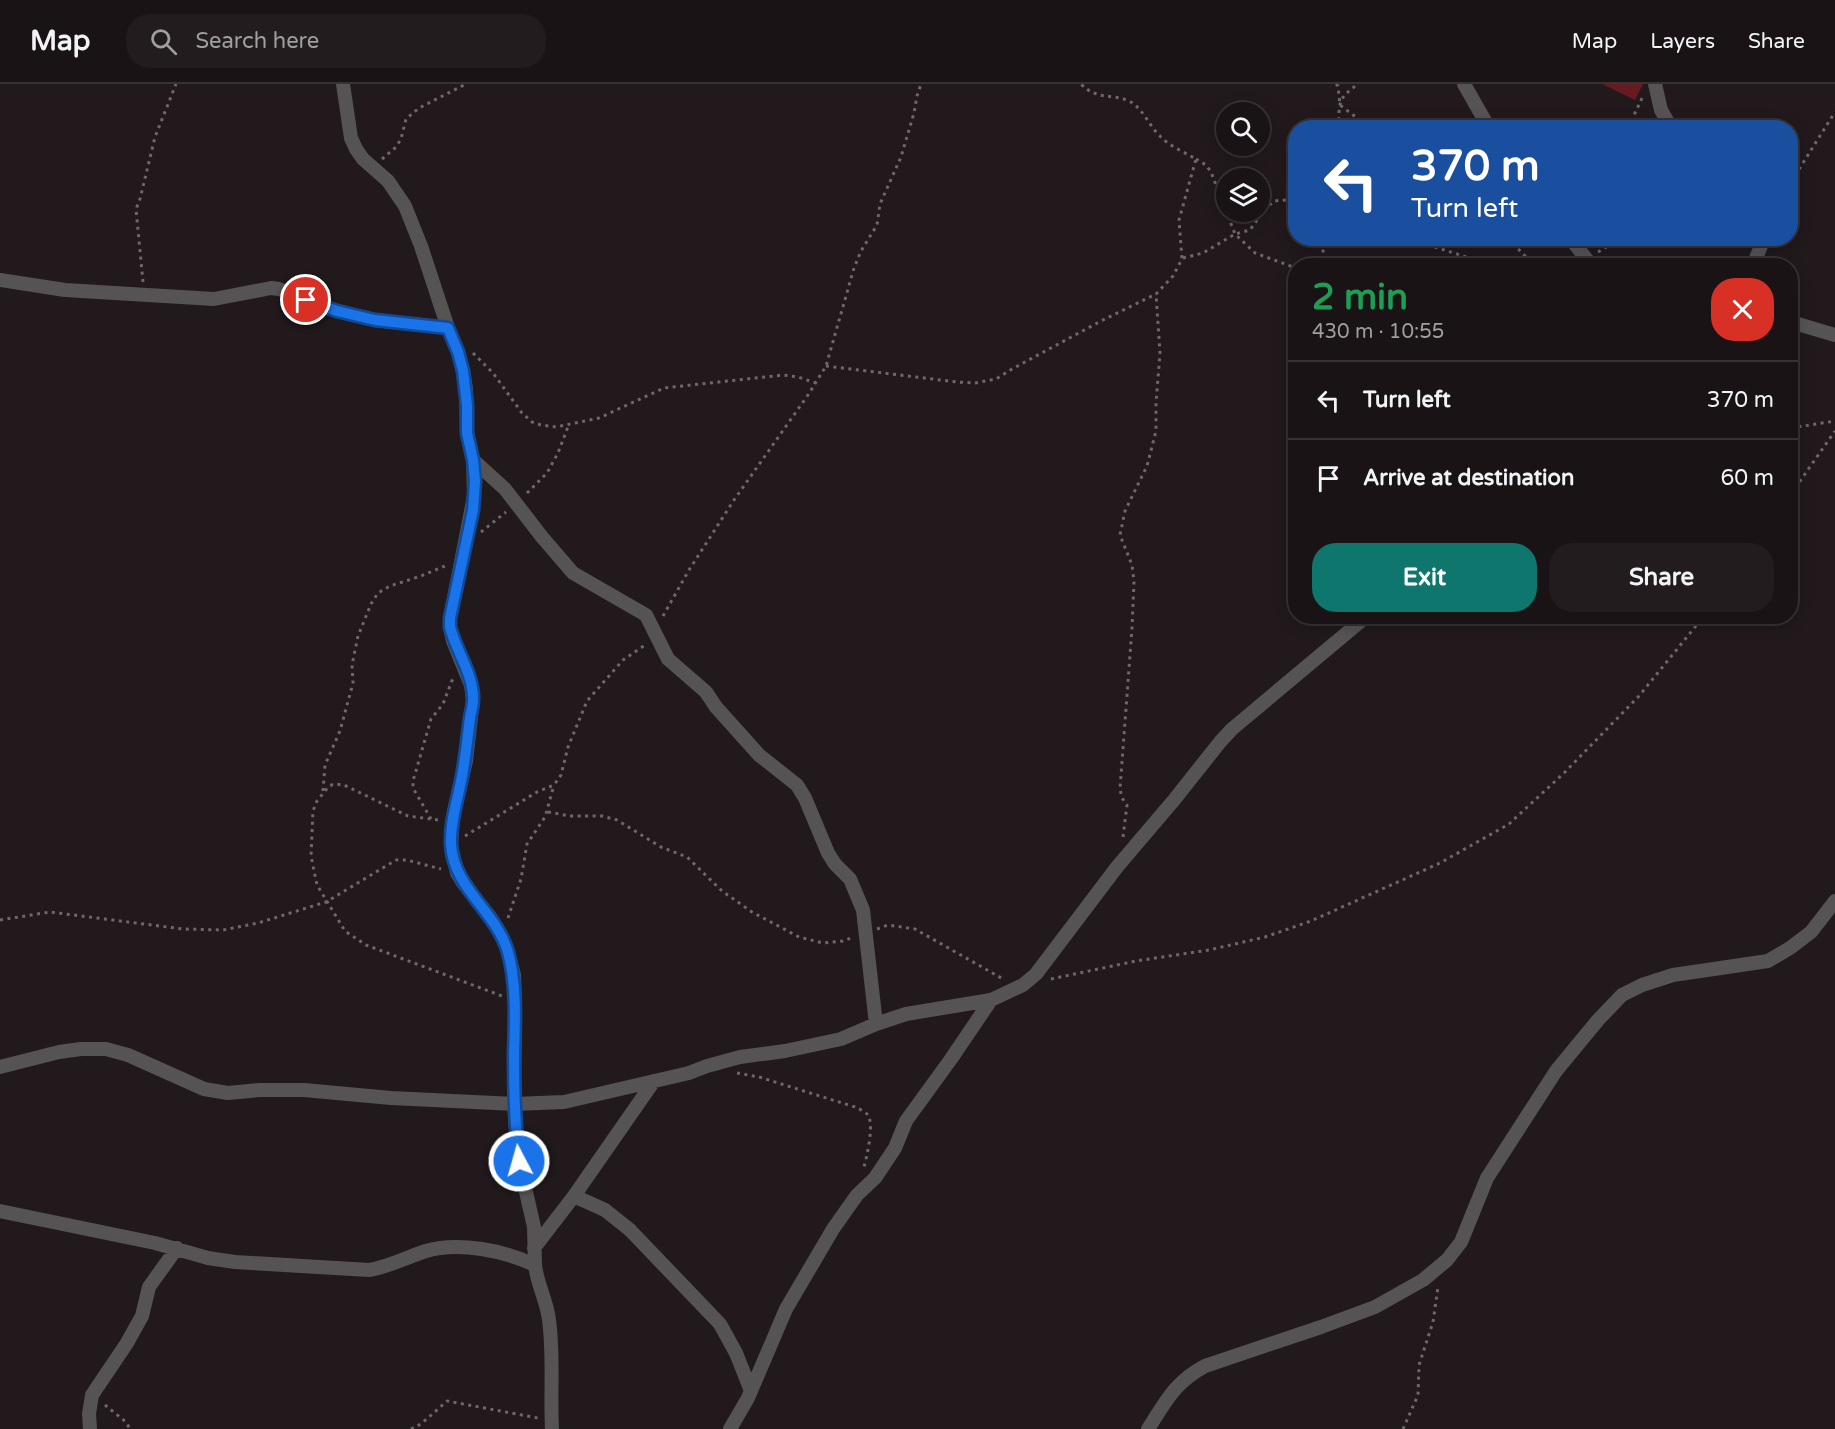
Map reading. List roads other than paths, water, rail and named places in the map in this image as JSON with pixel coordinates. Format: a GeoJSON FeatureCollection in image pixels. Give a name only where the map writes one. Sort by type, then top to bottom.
{"type":"FeatureCollection","features":[{"type":"Feature","properties":{"kind":"street"},"geometry":{"type":"LineString","coordinates":[[343,84],[351,138],[363,159],[388,181],[405,206],[458,352],[466,390],[467,433],[473,460],[474,496],[450,627],[471,685],[473,700],[466,760],[453,822],[451,845],[457,873],[500,933],[514,975],[514,1104],[519,1161],[534,1227],[536,1276],[545,1298],[549,1320],[551,1425]]}},
{"type":"Feature","properties":{"kind":"street"},"geometry":{"type":"LineString","coordinates":[[1464,84],[1484,120]]}},
{"type":"Feature","properties":{"kind":"street"},"geometry":{"type":"LineString","coordinates":[[1655,84],[1661,110],[1667,120]]}},
{"type":"Feature","properties":{"kind":"street"},"geometry":{"type":"LineString","coordinates":[[1576,246],[1586,258]]}},
{"type":"Feature","properties":{"kind":"street"},"geometry":{"type":"LineString","coordinates":[[0,280],[66,290],[214,299],[270,288],[279,289],[337,311],[375,320],[450,332]]}},
{"type":"Feature","properties":{"kind":"street"},"geometry":{"type":"LineString","coordinates":[[1798,324],[1835,335]]}},
{"type":"Feature","properties":{"kind":"street"},"geometry":{"type":"LineString","coordinates":[[473,460],[505,489],[573,573],[646,615],[668,659],[706,692],[716,707],[759,755],[797,784],[828,853],[850,879],[863,910],[876,1024]]}},
{"type":"Feature","properties":{"kind":"street"},"geometry":{"type":"LineString","coordinates":[[0,1067],[81,1048],[106,1049],[128,1055],[204,1089],[228,1093],[304,1090],[391,1098],[514,1104],[564,1102],[689,1073],[740,1058],[842,1039],[876,1024],[915,1012],[991,1000],[1020,986],[1036,974],[1117,867],[1232,729],[1357,624]]}},
{"type":"Feature","properties":{"kind":"street"},"geometry":{"type":"LineString","coordinates":[[1148,1429],[1181,1382],[1192,1373],[1205,1366],[1321,1328],[1375,1307],[1423,1280],[1447,1260],[1461,1242],[1487,1178],[1556,1071],[1622,995],[1642,985],[1672,975],[1768,961],[1790,948],[1810,932],[1835,901]]}},
{"type":"Feature","properties":{"kind":"street"},"geometry":{"type":"LineString","coordinates":[[730,1429],[751,1391],[786,1309],[833,1229],[857,1195],[875,1178],[895,1148],[906,1121],[991,1000]]}},
{"type":"Feature","properties":{"kind":"street"},"geometry":{"type":"LineString","coordinates":[[534,1248],[574,1196],[654,1081]]}},
{"type":"Feature","properties":{"kind":"street"},"geometry":{"type":"LineString","coordinates":[[574,1196],[605,1210],[630,1230],[720,1324],[736,1353],[751,1391]]}},
{"type":"Feature","properties":{"kind":"street"},"geometry":{"type":"LineString","coordinates":[[0,1211],[177,1248],[208,1258],[235,1262],[291,1264],[351,1270],[384,1267],[427,1251],[442,1247],[457,1247],[518,1257],[535,1265]]}},
{"type":"Feature","properties":{"kind":"street"},"geometry":{"type":"LineString","coordinates":[[90,1429],[89,1414],[92,1395],[142,1316],[149,1287],[177,1248]]}}]}
